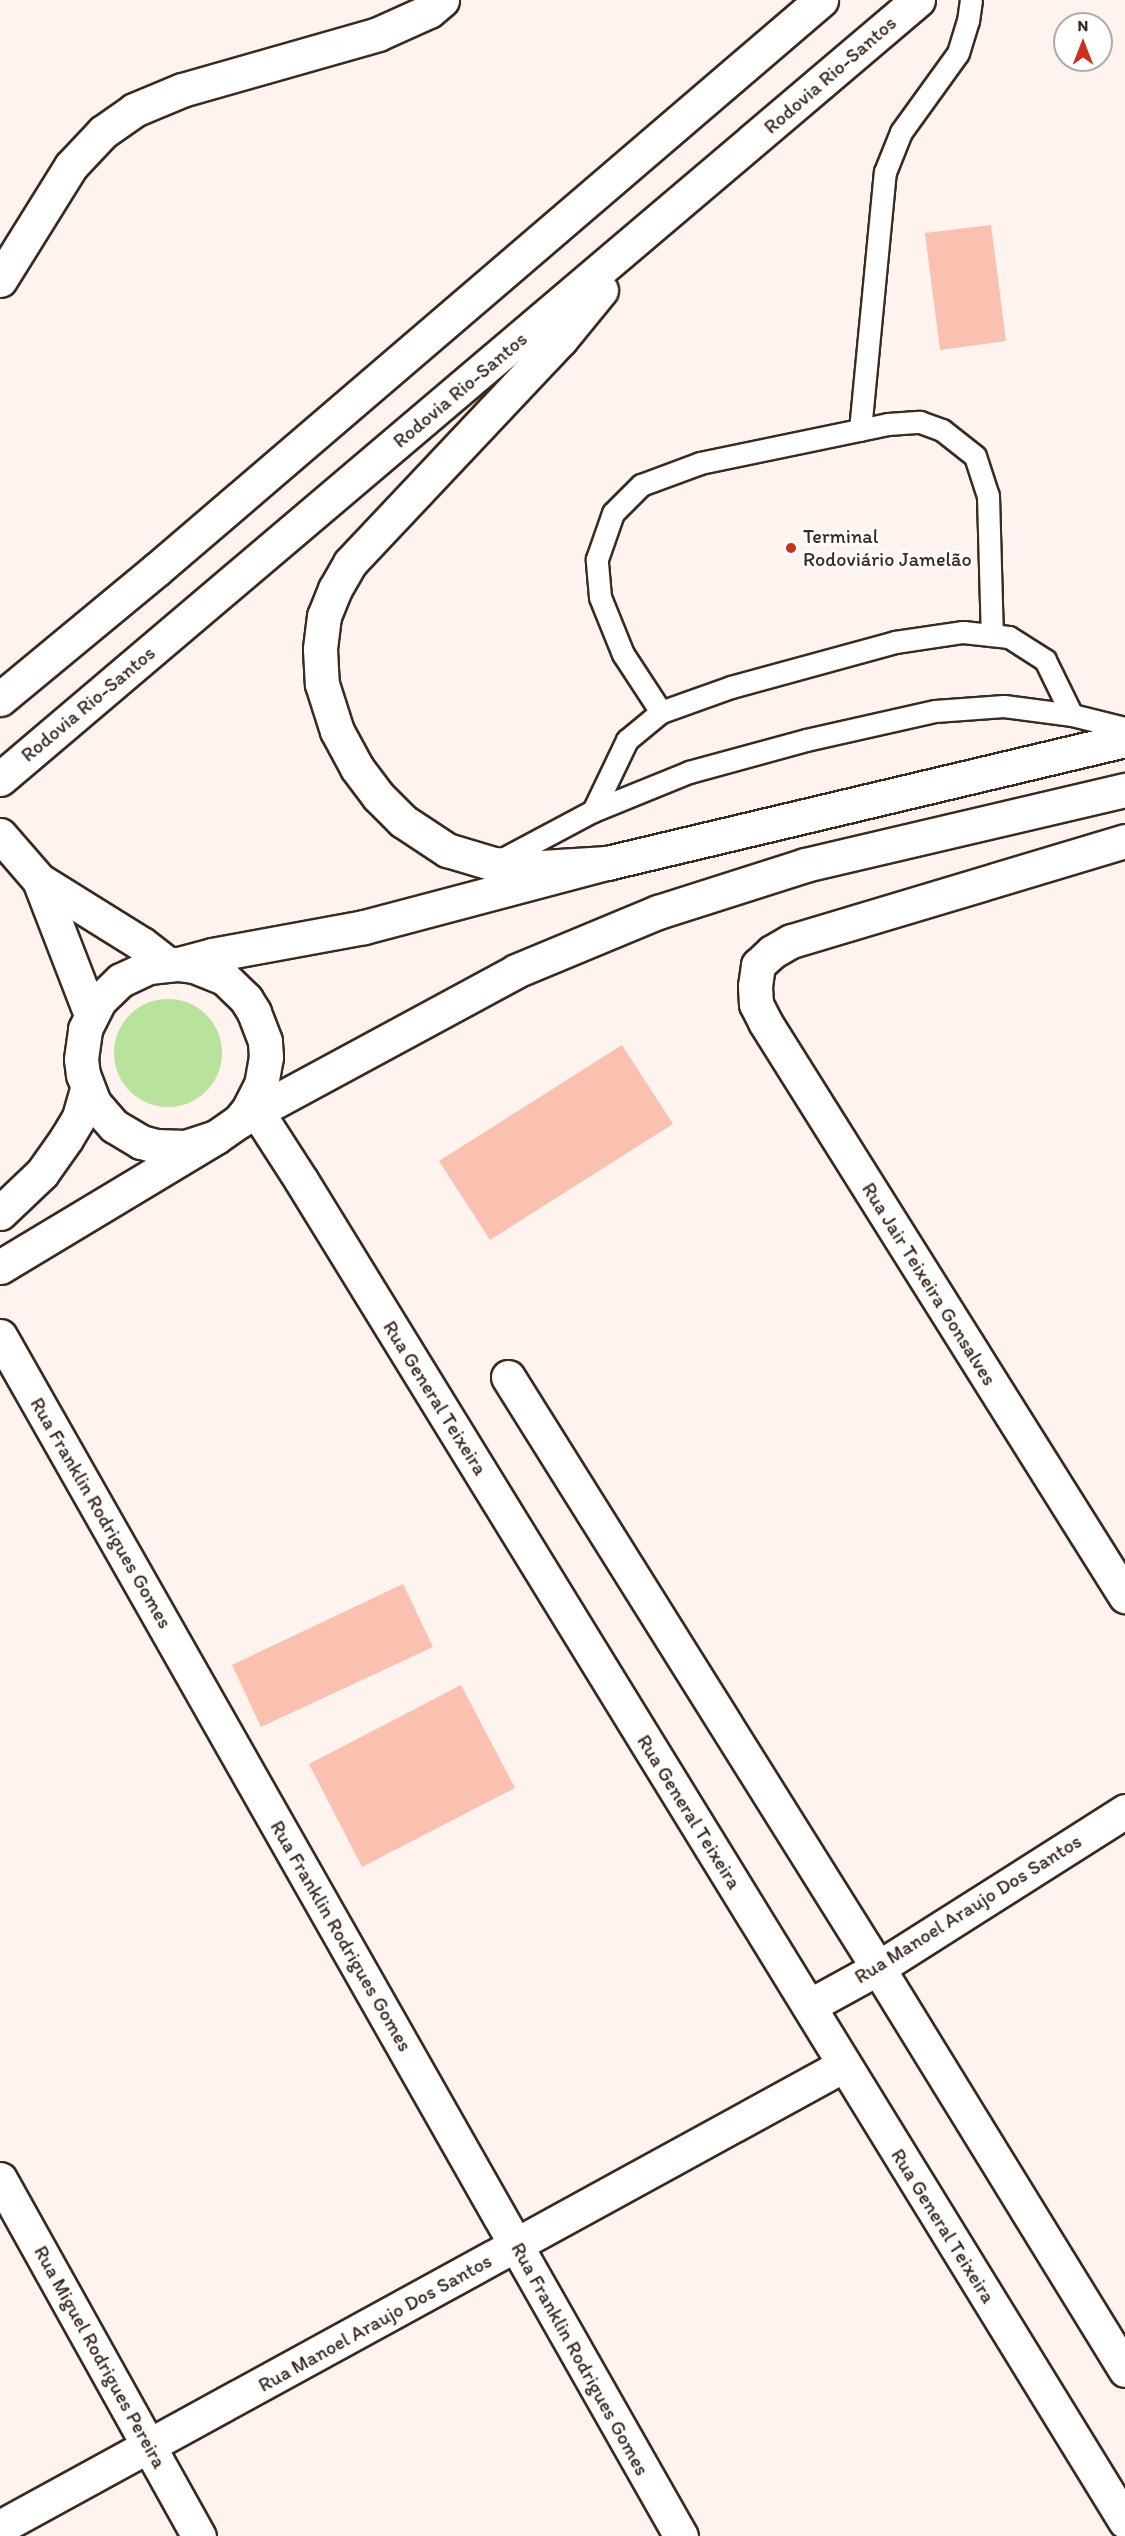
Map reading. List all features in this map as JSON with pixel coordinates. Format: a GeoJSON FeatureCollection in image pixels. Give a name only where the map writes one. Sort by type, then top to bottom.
{"type":"FeatureCollection","features":[{"type":"Feature","properties":{"kind":"main road"},"geometry":{"type":"LineString","coordinates":[[0,280],[71,166],[103,132],[134,110],[182,90],[378,34],[412,20],[442,0]]}},
{"type":"Feature","properties":{"kind":"main road"},"geometry":{"type":"LineString","coordinates":[[0,699],[156,570],[821,0]]}},
{"type":"Feature","properties":{"kind":"main road","name":"Rodovia Rio-Santos"},"geometry":{"type":"LineString","coordinates":[[8,772],[918,0]]}},
{"type":"Feature","properties":{"kind":"main road"},"geometry":{"type":"LineString","coordinates":[[606,863],[542,867],[494,864],[447,850],[423,836],[403,821],[378,796],[357,768],[338,731],[322,684],[320,649],[324,616],[335,589],[350,563],[561,339],[602,289],[626,250]]}},
{"type":"Feature","properties":{"kind":"main road"},"geometry":{"type":"LineString","coordinates":[[1125,740],[606,863],[364,927],[149,967],[121,980],[99,1001],[91,1014],[82,1044],[83,1075],[94,1103],[114,1126],[141,1142],[156,1146],[186,1147],[516,971],[658,912],[805,865],[1125,791]]}},
{"type":"Feature","properties":{"kind":"main road"},"geometry":{"type":"LineString","coordinates":[[0,835],[39,880],[174,964],[195,966],[224,978],[246,999],[254,1012],[265,1041],[266,1056],[261,1085],[241,1119],[0,1267]]}},
{"type":"Feature","properties":{"kind":"main road","name":"Rua Jair Teixeira Gonsalves"},"geometry":{"type":"LineString","coordinates":[[1125,841],[791,940],[772,952],[758,965],[756,1004],[765,1022],[1125,1596]]}},
{"type":"Feature","properties":{"kind":"main road"},"geometry":{"type":"LineString","coordinates":[[39,880],[91,1014]]}},
{"type":"Feature","properties":{"kind":"main road"},"geometry":{"type":"LineString","coordinates":[[0,1213],[42,1173],[66,1139],[79,1117],[87,1089]]}},
{"type":"Feature","properties":{"kind":"main road","name":"Rua General Teixeira"},"geometry":{"type":"LineString","coordinates":[[241,1119],[809,2006],[1125,2521]]}},
{"type":"Feature","properties":{"kind":"main road","name":"Rua Franklin Rodrigues Gomes"},"geometry":{"type":"LineString","coordinates":[[0,1336],[681,2536]]}},
{"type":"Feature","properties":{"kind":"main road"},"geometry":{"type":"LineString","coordinates":[[508,1377],[878,1968],[1125,2370]]}},
{"type":"Feature","properties":{"kind":"main road","name":"Rua Manoel Araujo Dos Santos"},"geometry":{"type":"LineString","coordinates":[[809,2006],[878,1968],[1125,1811]]}},
{"type":"Feature","properties":{"kind":"main road","name":"Rua Manoel Araujo Dos Santos"},"geometry":{"type":"LineString","coordinates":[[0,2527],[844,2065]]}},
{"type":"Feature","properties":{"kind":"main road","name":"Rua Miguel Rodrigues Pereira"},"geometry":{"type":"LineString","coordinates":[[0,2179],[199,2536]]}},
{"type":"Feature","properties":{"kind":"lane"},"geometry":{"type":"LineString","coordinates":[[860,430],[885,172],[901,132],[958,53],[969,21],[971,0]]}},
{"type":"Feature","properties":{"kind":"lane"},"geometry":{"type":"LineString","coordinates":[[661,712],[623,654],[600,597],[597,559],[614,513],[641,485],[700,463],[888,424],[920,422],[942,429],[975,456],[988,496],[992,635]]}},
{"type":"Feature","properties":{"kind":"lane"},"geometry":{"type":"LineString","coordinates":[[593,811],[627,740],[661,712],[731,687],[895,642],[963,632],[1009,637],[1045,660],[1072,715]]}},
{"type":"Feature","properties":{"kind":"lane"},"geometry":{"type":"LineString","coordinates":[[494,864],[593,811],[689,772],[806,740],[935,711],[1005,706],[1072,715],[1125,728]]}},
{"type":"Feature","properties":{"kind":"green space"},"geometry":{"type":"Polygon","coordinates":[[[168,999],[189,1003],[206,1015],[218,1032],[222,1053],[218,1074],[206,1091],[189,1103],[168,1107],[147,1103],[130,1091],[118,1074],[114,1053],[118,1032],[130,1015],[147,1003],[168,999]]]}},
{"type":"Feature","properties":{"kind":"building"},"geometry":{"type":"Polygon","coordinates":[[[991,225],[1006,341],[940,350],[925,233],[991,225]]]}},
{"type":"Feature","properties":{"kind":"building"},"geometry":{"type":"Polygon","coordinates":[[[622,1045],[673,1124],[490,1240],[439,1161],[622,1045]]]}},
{"type":"Feature","properties":{"kind":"building"},"geometry":{"type":"Polygon","coordinates":[[[403,1584],[433,1647],[261,1727],[232,1665],[403,1584]]]}},
{"type":"Feature","properties":{"kind":"building"},"geometry":{"type":"Polygon","coordinates":[[[461,1685],[515,1788],[362,1867],[309,1764],[461,1685]]]}},
{"type":"Feature","properties":{"kind":"place","name":"Terminal Rodoviário Jamelão"},"geometry":{"type":"Point","coordinates":[791,548]}}]}
